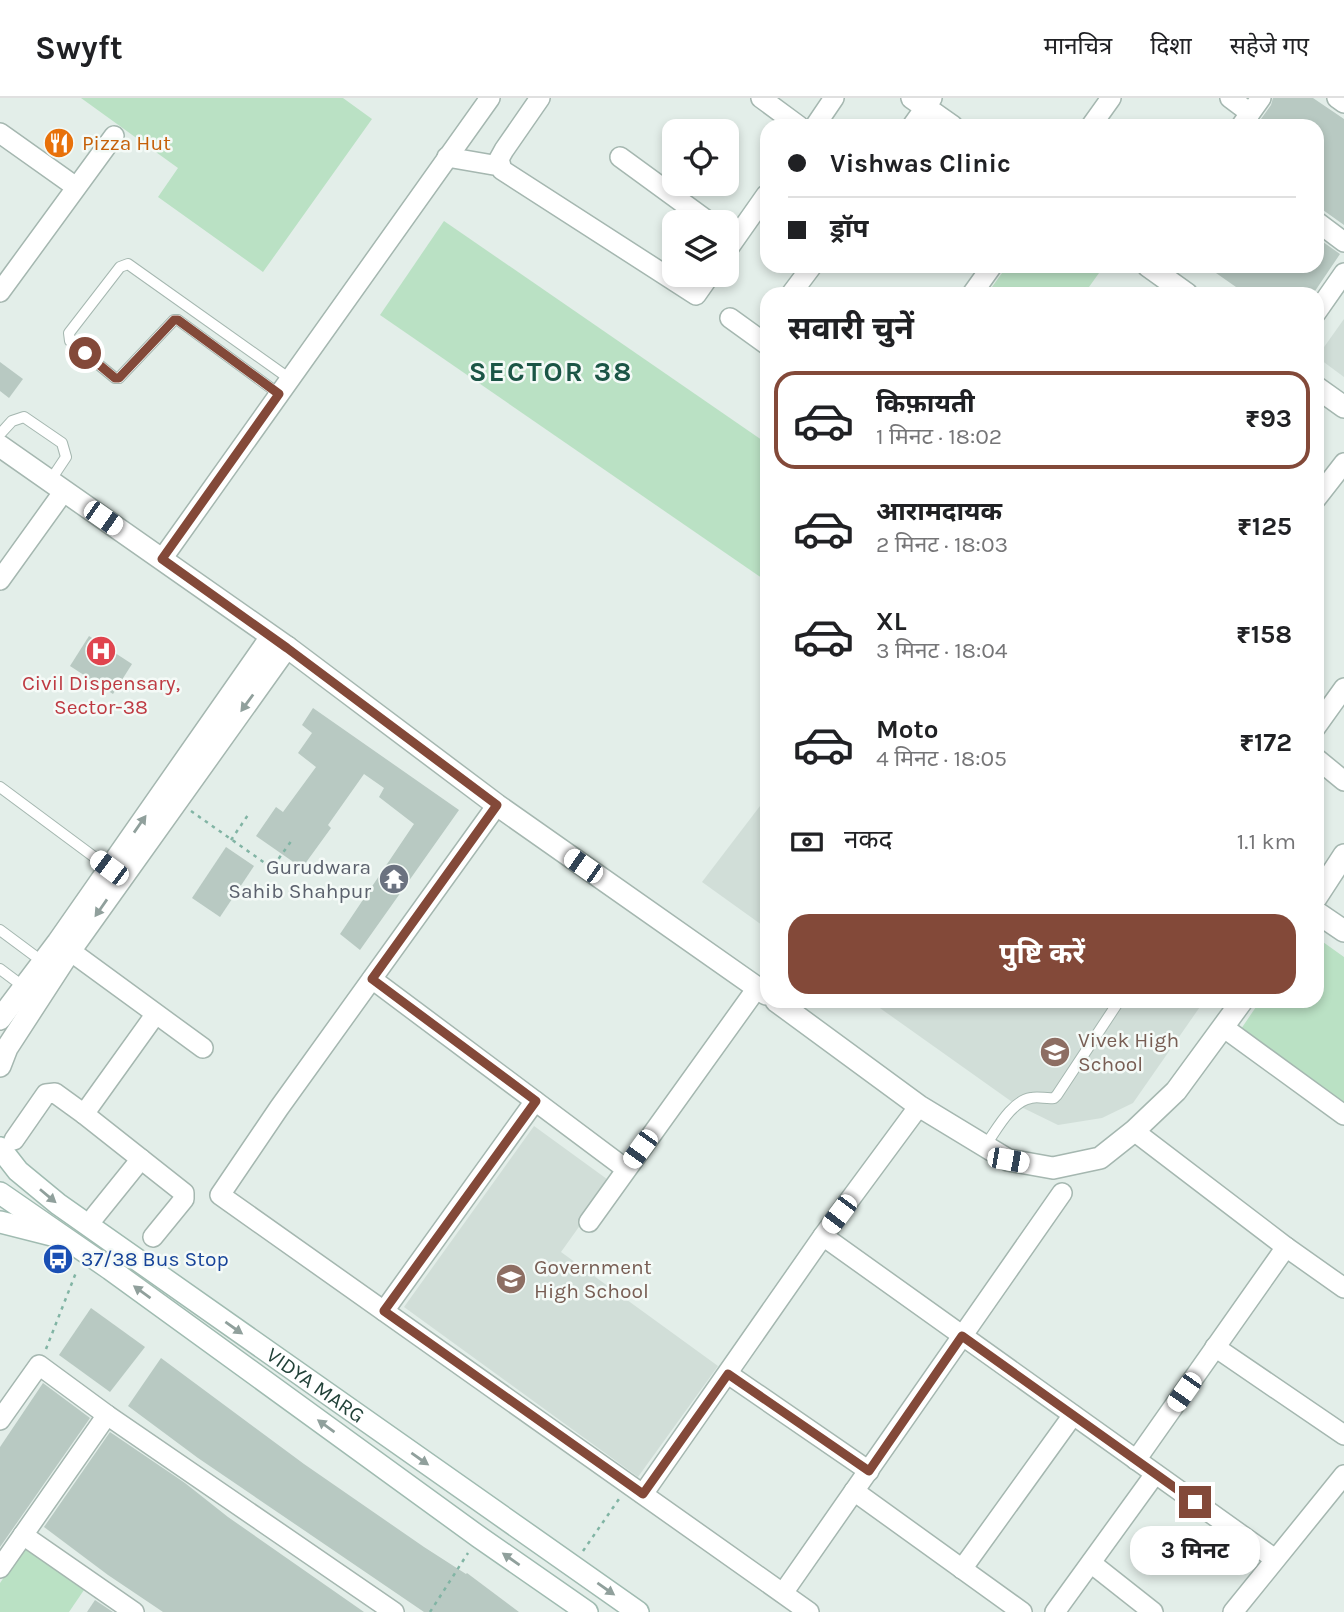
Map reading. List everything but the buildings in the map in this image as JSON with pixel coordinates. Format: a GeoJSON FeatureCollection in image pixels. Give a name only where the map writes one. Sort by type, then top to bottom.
{"type":"FeatureCollection","features":[{"type":"Feature","properties":{"kind":"street"},"geometry":{"type":"LineString","coordinates":[[162,559],[490,98]]}},
{"type":"Feature","properties":{"kind":"street"},"geometry":{"type":"LineString","coordinates":[[499,166],[504,150],[540,98]]}},
{"type":"Feature","properties":{"kind":"street"},"geometry":{"type":"LineString","coordinates":[[761,98],[790,119]]}},
{"type":"Feature","properties":{"kind":"street"},"geometry":{"type":"LineString","coordinates":[[820,119],[834,98]]}},
{"type":"Feature","properties":{"kind":"street"},"geometry":{"type":"LineString","coordinates":[[1096,119],[1111,98]]}},
{"type":"Feature","properties":{"kind":"street"},"geometry":{"type":"LineString","coordinates":[[1230,98],[1251,112]]}},
{"type":"Feature","properties":{"kind":"street"},"geometry":{"type":"LineString","coordinates":[[1337,98],[1344,103]]}},
{"type":"Feature","properties":{"kind":"street"},"geometry":{"type":"LineString","coordinates":[[915,119],[923,101],[944,119]]}},
{"type":"Feature","properties":{"kind":"street"},"geometry":{"type":"LineString","coordinates":[[0,133],[76,187]]}},
{"type":"Feature","properties":{"kind":"street"},"geometry":{"type":"LineString","coordinates":[[2,286],[114,136]]}},
{"type":"Feature","properties":{"kind":"street"},"geometry":{"type":"LineString","coordinates":[[447,157],[499,166],[662,273]]}},
{"type":"Feature","properties":{"kind":"street"},"geometry":{"type":"LineString","coordinates":[[620,157],[693,210]]}},
{"type":"Feature","properties":{"kind":"street"},"geometry":{"type":"LineString","coordinates":[[739,230],[760,203]]}},
{"type":"Feature","properties":{"kind":"street"},"geometry":{"type":"LineString","coordinates":[[1324,227],[1344,242]]}},
{"type":"Feature","properties":{"kind":"street"},"geometry":{"type":"LineString","coordinates":[[1158,273],[1177,287]]}},
{"type":"Feature","properties":{"kind":"street"},"geometry":{"type":"LineString","coordinates":[[1324,302],[1344,273]]}},
{"type":"Feature","properties":{"kind":"street"},"geometry":{"type":"LineString","coordinates":[[684,287],[696,295],[702,287]]}},
{"type":"Feature","properties":{"kind":"street"},"geometry":{"type":"LineString","coordinates":[[730,318],[760,335]]}},
{"type":"Feature","properties":{"kind":"street"},"geometry":{"type":"LineString","coordinates":[[1324,393],[1344,407]]}},
{"type":"Feature","properties":{"kind":"street"},"geometry":{"type":"LineString","coordinates":[[0,446],[279,642],[497,805],[760,990]]}},
{"type":"Feature","properties":{"kind":"street"},"geometry":{"type":"LineString","coordinates":[[1324,489],[1344,463]]}},
{"type":"Feature","properties":{"kind":"street"},"geometry":{"type":"LineString","coordinates":[[0,580],[57,486]]}},
{"type":"Feature","properties":{"kind":"street"},"geometry":{"type":"LineString","coordinates":[[0,1019],[43,962],[64,946],[177,801],[279,642]]}},
{"type":"Feature","properties":{"kind":"street"},"geometry":{"type":"LineString","coordinates":[[0,1066],[7,1048],[109,868],[279,642]]}},
{"type":"Feature","properties":{"kind":"street"},"geometry":{"type":"LineString","coordinates":[[1324,716],[1344,688]]}},
{"type":"Feature","properties":{"kind":"street"},"geometry":{"type":"LineString","coordinates":[[1324,765],[1344,781]]}},
{"type":"Feature","properties":{"kind":"street"},"geometry":{"type":"LineString","coordinates":[[497,805],[279,1108],[220,1195],[809,1612]]}},
{"type":"Feature","properties":{"kind":"street"},"geometry":{"type":"LineString","coordinates":[[1324,886],[1344,855]]}},
{"type":"Feature","properties":{"kind":"street"},"geometry":{"type":"LineString","coordinates":[[1324,918],[1344,932]]}},
{"type":"Feature","properties":{"kind":"street"},"geometry":{"type":"LineString","coordinates":[[64,946],[202,1048]]}},
{"type":"Feature","properties":{"kind":"street"},"geometry":{"type":"LineString","coordinates":[[372,979],[626,1169]]}},
{"type":"Feature","properties":{"kind":"street"},"geometry":{"type":"LineString","coordinates":[[589,1222],[626,1169],[760,994]]}},
{"type":"Feature","properties":{"kind":"street"},"geometry":{"type":"LineString","coordinates":[[786,1008],[919,1106],[1008,1160],[1053,1168],[1100,1157],[1134,1131],[1175,1091],[1237,1008]]}},
{"type":"Feature","properties":{"kind":"street"},"geometry":{"type":"LineString","coordinates":[[84,1114],[155,1015]]}},
{"type":"Feature","properties":{"kind":"street"},"geometry":{"type":"LineString","coordinates":[[1223,1027],[1344,1115]]}},
{"type":"Feature","properties":{"kind":"street"},"geometry":{"type":"LineString","coordinates":[[7,1144],[46,1094],[55,1093],[184,1193],[184,1199],[153,1237]]}},
{"type":"Feature","properties":{"kind":"street"},"geometry":{"type":"LineString","coordinates":[[384,1311],[536,1101]]}},
{"type":"Feature","properties":{"kind":"street"},"geometry":{"type":"LineString","coordinates":[[635,1489],[728,1374],[822,1236],[919,1106]]}},
{"type":"Feature","properties":{"kind":"street"},"geometry":{"type":"LineString","coordinates":[[1134,1131],[1344,1288]]}},
{"type":"Feature","properties":{"kind":"street","name":"VIDYA MARG"},"geometry":{"type":"LineString","coordinates":[[7,1144],[18,1171],[58,1204],[638,1612]]}},
{"type":"Feature","properties":{"kind":"street"},"geometry":{"type":"LineString","coordinates":[[95,1216],[141,1159]]}},
{"type":"Feature","properties":{"kind":"street","name":"VIDYA MARG"},"geometry":{"type":"LineString","coordinates":[[0,1193],[71,1241],[479,1537],[587,1612]]}},
{"type":"Feature","properties":{"kind":"street"},"geometry":{"type":"LineString","coordinates":[[783,1593],[1062,1193]]}},
{"type":"Feature","properties":{"kind":"street"},"geometry":{"type":"LineString","coordinates":[[0,1222],[71,1241]]}},
{"type":"Feature","properties":{"kind":"street"},"geometry":{"type":"LineString","coordinates":[[822,1236],[1275,1559]]}},
{"type":"Feature","properties":{"kind":"street"},"geometry":{"type":"LineString","coordinates":[[1136,1460],[1286,1247]]}},
{"type":"Feature","properties":{"kind":"street"},"geometry":{"type":"LineString","coordinates":[[1216,1347],[1344,1435]]}},
{"type":"Feature","properties":{"kind":"street"},"geometry":{"type":"LineString","coordinates":[[0,1420],[39,1365],[107,1415],[394,1612]]}},
{"type":"Feature","properties":{"kind":"street"},"geometry":{"type":"LineString","coordinates":[[728,1374],[869,1471]]}},
{"type":"Feature","properties":{"kind":"street"},"geometry":{"type":"LineString","coordinates":[[0,1568],[107,1415]]}},
{"type":"Feature","properties":{"kind":"street"},"geometry":{"type":"LineString","coordinates":[[962,1569],[1073,1415]]}},
{"type":"Feature","properties":{"kind":"street"},"geometry":{"type":"LineString","coordinates":[[1055,1612],[1155,1474]]}},
{"type":"Feature","properties":{"kind":"street"},"geometry":{"type":"LineString","coordinates":[[1233,1612],[1344,1475]]}},
{"type":"Feature","properties":{"kind":"street"},"geometry":{"type":"LineString","coordinates":[[853,1491],[962,1569],[1000,1606],[1022,1612]]}},
{"type":"Feature","properties":{"kind":"street"},"geometry":{"type":"LineString","coordinates":[[23,1535],[134,1612]]}},
{"type":"Feature","properties":{"kind":"street"},"geometry":{"type":"LineString","coordinates":[[1091,1563],[1153,1612]]}},
{"type":"Feature","properties":{"kind":"lane"},"geometry":{"type":"LineString","coordinates":[[128,264],[285,386],[178,320],[174,320],[119,378],[115,378],[68,337],[120,267],[128,264]]}},
{"type":"Feature","properties":{"kind":"lane"},"geometry":{"type":"LineString","coordinates":[[0,434],[12,421],[24,417],[62,443],[66,457],[57,486]]}},
{"type":"Feature","properties":{"kind":"lane"},"geometry":{"type":"LineString","coordinates":[[0,787],[109,868]]}},
{"type":"Feature","properties":{"kind":"lane"},"geometry":{"type":"LineString","coordinates":[[0,930],[43,962]]}},
{"type":"Feature","properties":{"kind":"lane"},"geometry":{"type":"LineString","coordinates":[[0,969],[24,988]]}},
{"type":"Feature","properties":{"kind":"lane"},"geometry":{"type":"LineString","coordinates":[[985,1146],[1021,1101],[1035,1097],[1054,1098],[1057,1095],[1114,1008]]}},
{"type":"Feature","properties":{"kind":"path"},"geometry":{"type":"LineString","coordinates":[[177,801],[271,868],[292,840]]}},
{"type":"Feature","properties":{"kind":"path"},"geometry":{"type":"LineString","coordinates":[[231,840],[248,815]]}},
{"type":"Feature","properties":{"kind":"path"},"geometry":{"type":"LineString","coordinates":[[39,1365],[78,1270]]}},
{"type":"Feature","properties":{"kind":"path"},"geometry":{"type":"LineString","coordinates":[[573,1566],[635,1489]]}},
{"type":"Feature","properties":{"kind":"path"},"geometry":{"type":"LineString","coordinates":[[430,1612],[479,1537]]}},
{"type":"Feature","properties":{"kind":"shaded area"},"geometry":{"type":"Polygon","coordinates":[[[1344,319],[1344,377],[1324,362],[1324,347],[1344,319]]]}},
{"type":"Feature","properties":{"kind":"shaded area"},"geometry":{"type":"Polygon","coordinates":[[[760,806],[760,924],[702,882],[760,806]]]}},
{"type":"Feature","properties":{"kind":"shaded area","name":"Vivek High School"},"geometry":{"type":"Polygon","coordinates":[[[880,1008],[1199,1008],[1133,1103],[1102,1118],[1058,1125],[1015,1104],[880,1008]]]}},
{"type":"Feature","properties":{"kind":"shaded area","name":"Government High School"},"geometry":{"type":"Polygon","coordinates":[[[534,1126],[611,1182],[561,1252],[718,1366],[638,1477],[404,1307],[534,1126]]]}},
{"type":"Feature","properties":{"kind":"green space"},"geometry":{"type":"Polygon","coordinates":[[[81,98],[343,98],[372,119],[263,272],[158,197],[178,168],[81,98]]]}},
{"type":"Feature","properties":{"kind":"green space"},"geometry":{"type":"Polygon","coordinates":[[[444,221],[760,439],[760,577],[380,315],[444,221]]]}},
{"type":"Feature","properties":{"kind":"green space"},"geometry":{"type":"Polygon","coordinates":[[[1002,273],[1099,273],[1089,287],[992,287],[1002,273]]]}},
{"type":"Feature","properties":{"kind":"green space"},"geometry":{"type":"Polygon","coordinates":[[[1324,943],[1344,957],[1344,1103],[1241,1029],[1255,1008],[1324,1008],[1324,943]]]}},
{"type":"Feature","properties":{"kind":"green space"},"geometry":{"type":"Polygon","coordinates":[[[24,1548],[84,1590],[69,1612],[0,1612],[0,1583],[24,1548]]]}},
{"type":"Feature","properties":{"kind":"place","name":"Pizza Hut"},"geometry":{"type":"Point","coordinates":[59,143]}},
{"type":"Feature","properties":{"kind":"place","name":"Civil Dispensary, Sector-38"},"geometry":{"type":"Point","coordinates":[101,651]}},
{"type":"Feature","properties":{"kind":"place","name":"Gurudwara Sahib Shahpur"},"geometry":{"type":"Point","coordinates":[394,879]}},
{"type":"Feature","properties":{"kind":"place","name":"Vivek High School"},"geometry":{"type":"Point","coordinates":[1055,1052]}},
{"type":"Feature","properties":{"kind":"place","name":"37/38 Bus Stop"},"geometry":{"type":"Point","coordinates":[58,1259]}},
{"type":"Feature","properties":{"kind":"place","name":"Government High School"},"geometry":{"type":"Point","coordinates":[511,1279]}},
{"type":"Feature","properties":{"kind":"district","name":"SECTOR 38"},"geometry":{"type":"Point","coordinates":[551,371]}},
{"type":"Feature","properties":{"kind":"route"},"geometry":{"type":"LineString","coordinates":[[85,353],[115,378],[119,378],[174,320],[178,320],[279,394],[162,559],[287,648],[497,805],[372,979],[536,1101],[384,1311],[643,1494],[728,1374],[869,1471],[962,1336],[1195,1502]]}}]}
